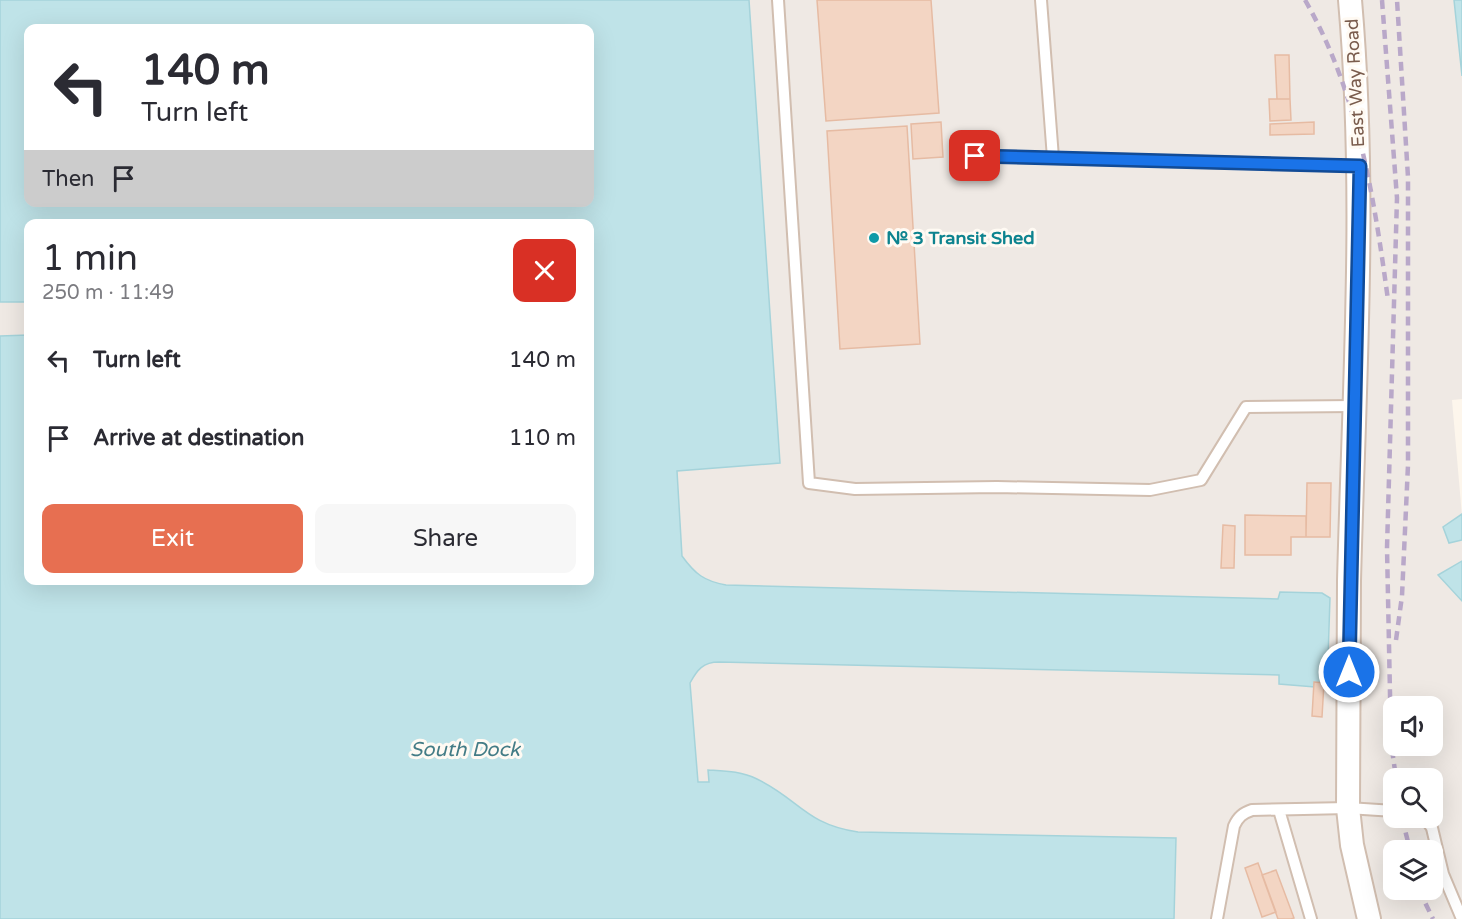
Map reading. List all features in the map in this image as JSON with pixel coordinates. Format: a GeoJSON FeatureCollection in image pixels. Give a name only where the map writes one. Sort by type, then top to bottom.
{"type":"FeatureCollection","features":[{"type":"Feature","properties":{"kind":"street","name":"East Way Road"},"geometry":{"type":"LineString","coordinates":[[1350,0],[1360,166],[1349,582],[1348,808],[1352,845],[1369,919]]}},
{"type":"Feature","properties":{"kind":"lane"},"geometry":{"type":"LineString","coordinates":[[778,0],[809,483],[855,489],[997,487],[1150,490],[1201,480],[1246,407],[1355,406]]}},
{"type":"Feature","properties":{"kind":"lane"},"geometry":{"type":"LineString","coordinates":[[1041,0],[1053,158]]}},
{"type":"Feature","properties":{"kind":"lane"},"geometry":{"type":"LineString","coordinates":[[975,156],[1360,166]]}},
{"type":"Feature","properties":{"kind":"lane"},"geometry":{"type":"LineString","coordinates":[[1217,919],[1238,818],[1252,810],[1348,808],[1383,810]]}},
{"type":"Feature","properties":{"kind":"lane"},"geometry":{"type":"LineString","coordinates":[[1279,810],[1311,919]]}},
{"type":"Feature","properties":{"kind":"lane"},"geometry":{"type":"LineString","coordinates":[[1432,828],[1443,874],[1462,919]]}},
{"type":"Feature","properties":{"kind":"shaded area"},"geometry":{"type":"Polygon","coordinates":[[[0,0],[1454,0],[1462,76],[1462,399],[1452,400],[1462,516],[1462,919],[0,919],[0,0]]]}},
{"type":"Feature","properties":{"kind":"water","name":"South Dock"},"geometry":{"type":"Polygon","coordinates":[[[0,0],[749,0],[780,463],[677,471],[682,556],[687,562],[706,579],[726,585],[1278,599],[1280,592],[1322,593],[1330,598],[1327,688],[1279,684],[1279,675],[719,662],[709,663],[701,668],[690,683],[698,782],[709,782],[708,770],[745,774],[771,787],[814,817],[840,828],[858,832],[1176,838],[1174,919],[0,919],[0,336],[24,335],[24,585],[594,585],[594,219],[24,219],[24,302],[0,302],[0,0]]]}},
{"type":"Feature","properties":{"kind":"water"},"geometry":{"type":"Polygon","coordinates":[[[1454,0],[1462,0],[1462,76],[1454,0]]]}},
{"type":"Feature","properties":{"kind":"water"},"geometry":{"type":"Polygon","coordinates":[[[1462,514],[1462,540],[1449,543],[1443,527],[1462,514]]]}},
{"type":"Feature","properties":{"kind":"water"},"geometry":{"type":"Polygon","coordinates":[[[1462,561],[1462,601],[1438,575],[1462,561]]]}},
{"type":"Feature","properties":{"kind":"building"},"geometry":{"type":"Polygon","coordinates":[[[817,0],[931,0],[939,113],[826,121],[817,0]]]}},
{"type":"Feature","properties":{"kind":"building"},"geometry":{"type":"Polygon","coordinates":[[[1275,55],[1289,55],[1290,99],[1277,99],[1275,55]]]}},
{"type":"Feature","properties":{"kind":"building"},"geometry":{"type":"Polygon","coordinates":[[[1269,99],[1290,99],[1291,120],[1270,121],[1269,99]]]}},
{"type":"Feature","properties":{"kind":"building"},"geometry":{"type":"Polygon","coordinates":[[[941,122],[943,157],[913,159],[911,124],[941,122]]]}},
{"type":"Feature","properties":{"kind":"building"},"geometry":{"type":"Polygon","coordinates":[[[1314,122],[1314,134],[1270,135],[1270,124],[1314,122]]]}},
{"type":"Feature","properties":{"kind":"building","name":"№ 3 Transit Shed"},"geometry":{"type":"Polygon","coordinates":[[[907,126],[920,344],[840,349],[827,131],[907,126]]]}},
{"type":"Feature","properties":{"kind":"building"},"geometry":{"type":"Polygon","coordinates":[[[1307,483],[1331,483],[1330,537],[1306,537],[1307,483]]]}},
{"type":"Feature","properties":{"kind":"building"},"geometry":{"type":"Polygon","coordinates":[[[1245,515],[1306,516],[1306,537],[1291,537],[1291,555],[1245,555],[1245,515]]]}},
{"type":"Feature","properties":{"kind":"building"},"geometry":{"type":"Polygon","coordinates":[[[1223,525],[1235,526],[1234,568],[1221,568],[1223,525]]]}},
{"type":"Feature","properties":{"kind":"building"},"geometry":{"type":"Polygon","coordinates":[[[1314,682],[1324,683],[1322,717],[1312,716],[1314,682]]]}},
{"type":"Feature","properties":{"kind":"building"},"geometry":{"type":"Polygon","coordinates":[[[1258,863],[1276,912],[1262,917],[1245,868],[1258,863]]]}},
{"type":"Feature","properties":{"kind":"building"},"geometry":{"type":"Polygon","coordinates":[[[1276,870],[1294,918],[1278,919],[1262,875],[1276,870]]]}},
{"type":"Feature","properties":{"kind":"railway"},"geometry":{"type":"LineString","coordinates":[[1305,0],[1323,35],[1351,108],[1370,184],[1388,300]]}},
{"type":"Feature","properties":{"kind":"railway"},"geometry":{"type":"LineString","coordinates":[[1382,0],[1397,198],[1387,548],[1391,742],[1395,768]]}},
{"type":"Feature","properties":{"kind":"railway"},"geometry":{"type":"LineString","coordinates":[[1396,640],[1402,596],[1408,465],[1408,177],[1397,0]]}},
{"type":"Feature","properties":{"kind":"railway"},"geometry":{"type":"LineString","coordinates":[[1404,828],[1408,840]]}},
{"type":"Feature","properties":{"kind":"railway"},"geometry":{"type":"LineString","coordinates":[[1424,900],[1433,919]]}},
{"type":"Feature","properties":{"kind":"place","name":"№ 3 Transit Shed"},"geometry":{"type":"Point","coordinates":[874,238]}},
{"type":"Feature","properties":{"kind":"route"},"geometry":{"type":"LineString","coordinates":[[975,156],[1360,166],[1358,318],[1349,582],[1349,672]]}}]}
